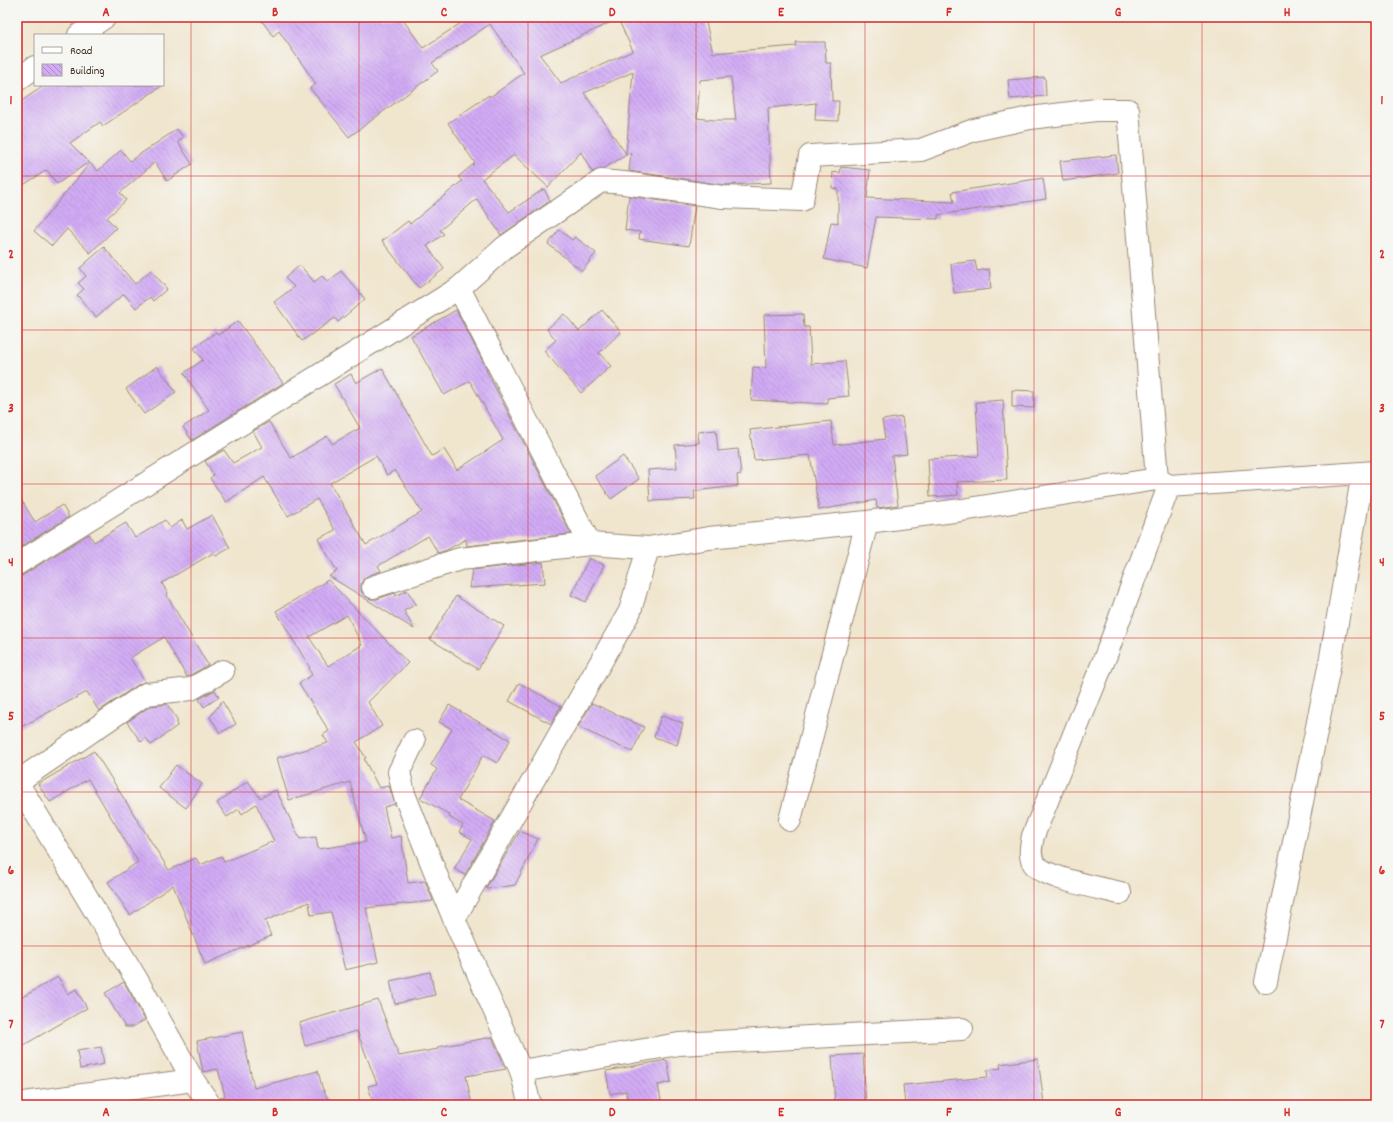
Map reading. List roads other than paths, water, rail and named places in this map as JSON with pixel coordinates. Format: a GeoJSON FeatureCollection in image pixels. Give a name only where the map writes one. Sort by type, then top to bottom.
{"type":"FeatureCollection","features":[{"type":"Feature","properties":{"kind":"street"},"geometry":{"type":"LineString","coordinates":[[80,34],[105,17]]}},
{"type":"Feature","properties":{"kind":"street"},"geometry":{"type":"LineString","coordinates":[[17,80],[34,68]]}},
{"type":"Feature","properties":{"kind":"street"},"geometry":{"type":"LineString","coordinates":[[17,564],[459,288],[505,247],[601,181],[723,197],[802,200],[810,156],[921,150],[974,130],[1030,118],[1096,110],[1128,110],[1163,483],[1106,655],[1033,836],[1030,852],[1036,866],[1050,875],[1120,893]]}},
{"type":"Feature","properties":{"kind":"street"},"geometry":{"type":"LineString","coordinates":[[459,288],[590,544]]}},
{"type":"Feature","properties":{"kind":"street"},"geometry":{"type":"LineString","coordinates":[[373,587],[460,559],[590,544],[648,548],[709,538],[867,522],[1163,483],[1370,473],[1331,657],[1266,982]]}},
{"type":"Feature","properties":{"kind":"street"},"geometry":{"type":"LineString","coordinates":[[790,820],[867,522]]}},
{"type":"Feature","properties":{"kind":"street"},"geometry":{"type":"LineString","coordinates":[[454,919],[630,611],[648,548]]}},
{"type":"Feature","properties":{"kind":"street"},"geometry":{"type":"LineString","coordinates":[[210,1105],[194,1080],[137,980],[17,782],[146,694],[191,690],[223,671]]}},
{"type":"Feature","properties":{"kind":"street"},"geometry":{"type":"LineString","coordinates":[[414,741],[399,772],[404,794],[454,919],[521,1071],[530,1105]]}},
{"type":"Feature","properties":{"kind":"street"},"geometry":{"type":"LineString","coordinates":[[521,1071],[680,1044],[962,1029]]}},
{"type":"Feature","properties":{"kind":"street"},"geometry":{"type":"LineString","coordinates":[[17,1104],[194,1080]]}}]}
